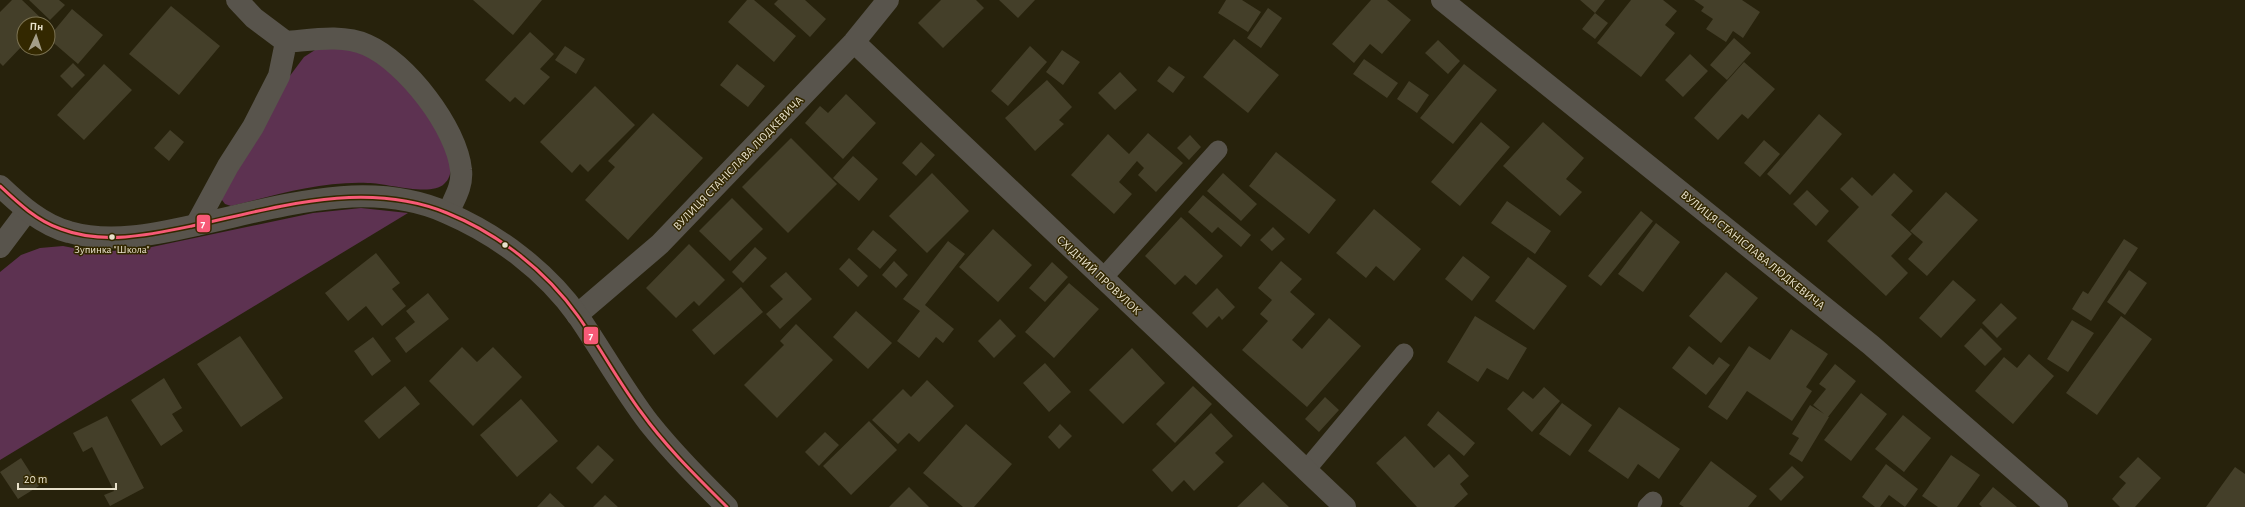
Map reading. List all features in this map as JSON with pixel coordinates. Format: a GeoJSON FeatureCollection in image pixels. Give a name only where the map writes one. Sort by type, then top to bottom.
{"type":"FeatureCollection","features":[{"type":"Feature","properties":{"kind":"street"},"geometry":{"type":"LineString","coordinates":[[237,0],[254,18],[286,42],[331,39],[354,41],[368,46],[393,62],[424,94],[447,126],[459,158],[462,171],[460,186],[448,213]]}},
{"type":"Feature","properties":{"kind":"street","name":"ВУЛИЦЯ СТАНІСЛАВА ЛЮДКЕВИЧА"},"geometry":{"type":"LineString","coordinates":[[577,315],[660,244],[854,42],[888,0]]}},
{"type":"Feature","properties":{"kind":"street","name":"ВУЛИЦЯ СТАНІСЛАВА ЛЮДКЕВИЧА"},"geometry":{"type":"LineString","coordinates":[[1442,0],[1871,345],[2057,507]]}},
{"type":"Feature","properties":{"kind":"street"},"geometry":{"type":"LineString","coordinates":[[196,225],[228,166],[253,127],[280,76],[286,42]]}},
{"type":"Feature","properties":{"kind":"street","name":"СХІДНИЙ ПРОВУЛОК"},"geometry":{"type":"LineString","coordinates":[[854,42],[1102,279],[1345,507]]}},
{"type":"Feature","properties":{"kind":"street"},"geometry":{"type":"LineString","coordinates":[[0,186],[27,211],[68,232],[91,236],[150,235],[312,201],[364,196],[423,203],[448,213],[481,230],[520,256],[552,284],[577,315],[648,422],[688,467],[727,507]]}},
{"type":"Feature","properties":{"kind":"street"},"geometry":{"type":"LineString","coordinates":[[0,247],[27,211]]}},
{"type":"Feature","properties":{"kind":"lane"},"geometry":{"type":"LineString","coordinates":[[1102,279],[1218,150]]}},
{"type":"Feature","properties":{"kind":"lane"},"geometry":{"type":"LineString","coordinates":[[1306,470],[1404,353]]}},
{"type":"Feature","properties":{"kind":"shaded area"},"geometry":{"type":"Polygon","coordinates":[[[332,47],[357,51],[372,57],[388,69],[404,85],[418,102],[440,135],[449,157],[451,167],[449,177],[444,184],[438,188],[419,189],[368,183],[333,184],[282,193],[231,206],[225,204],[222,200],[222,194],[283,85],[304,57],[315,50],[332,47]]]}},
{"type":"Feature","properties":{"kind":"shaded area"},"geometry":{"type":"Polygon","coordinates":[[[361,208],[408,213],[0,460],[0,272],[21,255],[40,248],[63,246],[89,251],[147,248],[313,213],[361,208]]]}},
{"type":"Feature","properties":{"kind":"building"},"geometry":{"type":"Polygon","coordinates":[[[12,0],[22,0],[39,16],[16,16],[16,52],[3,66],[0,63],[0,12],[12,0]]]}},
{"type":"Feature","properties":{"kind":"building"},"geometry":{"type":"Polygon","coordinates":[[[29,0],[59,0],[65,5],[54,16],[46,16],[29,0]]]}},
{"type":"Feature","properties":{"kind":"building"},"geometry":{"type":"Polygon","coordinates":[[[473,0],[542,0],[513,35],[473,0]]]}},
{"type":"Feature","properties":{"kind":"building"},"geometry":{"type":"Polygon","coordinates":[[[747,0],[754,0],[796,36],[774,62],[728,22],[747,0]]]}},
{"type":"Feature","properties":{"kind":"building"},"geometry":{"type":"Polygon","coordinates":[[[778,0],[805,0],[826,19],[810,37],[774,4],[778,0]]]}},
{"type":"Feature","properties":{"kind":"building"},"geometry":{"type":"Polygon","coordinates":[[[941,0],[976,0],[984,8],[943,48],[918,23],[941,0]]]}},
{"type":"Feature","properties":{"kind":"building"},"geometry":{"type":"Polygon","coordinates":[[[999,0],[1035,0],[1018,18],[999,0]]]}},
{"type":"Feature","properties":{"kind":"building"},"geometry":{"type":"Polygon","coordinates":[[[1226,0],[1242,0],[1261,12],[1248,32],[1218,13],[1226,0]]]}},
{"type":"Feature","properties":{"kind":"building"},"geometry":{"type":"Polygon","coordinates":[[[1371,0],[1387,0],[1411,20],[1382,54],[1370,44],[1354,63],[1332,44],[1371,0]]]}},
{"type":"Feature","properties":{"kind":"building"},"geometry":{"type":"Polygon","coordinates":[[[1580,0],[1605,0],[1595,13],[1580,0]]]}},
{"type":"Feature","properties":{"kind":"building"},"geometry":{"type":"Polygon","coordinates":[[[1631,0],[1663,0],[1677,11],[1665,25],[1675,33],[1641,77],[1597,43],[1631,0]]]}},
{"type":"Feature","properties":{"kind":"building"},"geometry":{"type":"Polygon","coordinates":[[[1694,0],[1742,0],[1760,12],[1743,38],[1733,31],[1726,42],[1706,29],[1713,19],[1701,11],[1704,7],[1694,0]]]}},
{"type":"Feature","properties":{"kind":"building"},"geometry":{"type":"Polygon","coordinates":[[[171,6],[220,46],[179,95],[129,54],[171,6]]]}},
{"type":"Feature","properties":{"kind":"building"},"geometry":{"type":"Polygon","coordinates":[[[1268,8],[1282,18],[1261,48],[1247,38],[1268,8]]]}},
{"type":"Feature","properties":{"kind":"building"},"geometry":{"type":"Polygon","coordinates":[[[72,9],[103,35],[78,64],[56,45],[56,28],[72,9]]]}},
{"type":"Feature","properties":{"kind":"building"},"geometry":{"type":"Polygon","coordinates":[[[1595,13],[1608,23],[1595,39],[1582,29],[1595,13]]]}},
{"type":"Feature","properties":{"kind":"building"},"geometry":{"type":"Polygon","coordinates":[[[530,32],[554,54],[540,69],[550,77],[524,105],[515,97],[510,102],[485,80],[530,32]]]}},
{"type":"Feature","properties":{"kind":"building"},"geometry":{"type":"Polygon","coordinates":[[[1734,38],[1751,53],[1727,80],[1710,65],[1734,38]]]}},
{"type":"Feature","properties":{"kind":"building"},"geometry":{"type":"Polygon","coordinates":[[[1234,39],[1279,75],[1248,113],[1203,77],[1234,39]]]}},
{"type":"Feature","properties":{"kind":"building"},"geometry":{"type":"Polygon","coordinates":[[[1438,40],[1460,61],[1448,74],[1425,53],[1438,40]]]}},
{"type":"Feature","properties":{"kind":"building"},"geometry":{"type":"Polygon","coordinates":[[[565,46],[585,59],[576,74],[555,60],[565,46]]]}},
{"type":"Feature","properties":{"kind":"building"},"geometry":{"type":"Polygon","coordinates":[[[1030,46],[1047,62],[1008,106],[991,91],[1030,46]]]}},
{"type":"Feature","properties":{"kind":"building"},"geometry":{"type":"Polygon","coordinates":[[[1062,50],[1080,62],[1063,85],[1046,72],[1062,50]]]}},
{"type":"Feature","properties":{"kind":"building"},"geometry":{"type":"Polygon","coordinates":[[[1690,54],[1708,71],[1683,97],[1665,80],[1690,54]]]}},
{"type":"Feature","properties":{"kind":"building"},"geometry":{"type":"Polygon","coordinates":[[[1364,59],[1398,83],[1387,98],[1353,74],[1364,59]]]}},
{"type":"Feature","properties":{"kind":"building"},"geometry":{"type":"Polygon","coordinates":[[[1744,62],[1775,89],[1748,119],[1742,114],[1718,140],[1694,118],[1744,62]]]}},
{"type":"Feature","properties":{"kind":"building"},"geometry":{"type":"Polygon","coordinates":[[[73,63],[85,75],[72,88],[60,76],[73,63]]]}},
{"type":"Feature","properties":{"kind":"building"},"geometry":{"type":"Polygon","coordinates":[[[104,64],[132,90],[84,140],[57,115],[104,64]]]}},
{"type":"Feature","properties":{"kind":"building"},"geometry":{"type":"Polygon","coordinates":[[[737,64],[765,86],[748,107],[720,85],[737,64]]]}},
{"type":"Feature","properties":{"kind":"building"},"geometry":{"type":"Polygon","coordinates":[[[1464,64],[1497,90],[1453,144],[1420,118],[1464,64]]]}},
{"type":"Feature","properties":{"kind":"building"},"geometry":{"type":"Polygon","coordinates":[[[1169,66],[1185,77],[1173,93],[1157,81],[1169,66]]]}},
{"type":"Feature","properties":{"kind":"building"},"geometry":{"type":"Polygon","coordinates":[[[1120,72],[1137,90],[1115,110],[1098,93],[1120,72]]]}},
{"type":"Feature","properties":{"kind":"building"},"geometry":{"type":"Polygon","coordinates":[[[1047,80],[1072,107],[1059,120],[1064,124],[1035,151],[1005,118],[1047,80]]]}},
{"type":"Feature","properties":{"kind":"building"},"geometry":{"type":"Polygon","coordinates":[[[1409,81],[1429,95],[1417,113],[1397,99],[1409,81]]]}},
{"type":"Feature","properties":{"kind":"building"},"geometry":{"type":"Polygon","coordinates":[[[595,86],[635,125],[588,172],[580,164],[572,173],[540,142],[595,86]]]}},
{"type":"Feature","properties":{"kind":"building"},"geometry":{"type":"Polygon","coordinates":[[[846,94],[876,123],[843,159],[805,123],[820,106],[828,113],[846,94]]]}},
{"type":"Feature","properties":{"kind":"building"},"geometry":{"type":"Polygon","coordinates":[[[653,113],[703,158],[628,240],[585,200],[615,167],[608,161],[653,113]]]}},
{"type":"Feature","properties":{"kind":"building"},"geometry":{"type":"Polygon","coordinates":[[[1819,114],[1842,134],[1790,195],[1767,174],[1819,114]]]}},
{"type":"Feature","properties":{"kind":"building"},"geometry":{"type":"Polygon","coordinates":[[[1481,122],[1510,147],[1460,206],[1431,182],[1481,122]]]}},
{"type":"Feature","properties":{"kind":"building"},"geometry":{"type":"Polygon","coordinates":[[[1543,122],[1584,158],[1566,179],[1582,192],[1560,216],[1503,166],[1543,122]]]}},
{"type":"Feature","properties":{"kind":"building"},"geometry":{"type":"Polygon","coordinates":[[[170,130],[184,142],[169,161],[154,148],[170,130]]]}},
{"type":"Feature","properties":{"kind":"building"},"geometry":{"type":"Polygon","coordinates":[[[1148,133],[1183,163],[1156,192],[1138,175],[1144,168],[1137,161],[1119,182],[1132,194],[1114,214],[1071,175],[1108,134],[1129,154],[1148,133]]]}},
{"type":"Feature","properties":{"kind":"building"},"geometry":{"type":"Polygon","coordinates":[[[1190,135],[1201,147],[1189,160],[1177,148],[1190,135]]]}},
{"type":"Feature","properties":{"kind":"building"},"geometry":{"type":"Polygon","coordinates":[[[791,138],[837,184],[788,233],[742,187],[791,138]]]}},
{"type":"Feature","properties":{"kind":"building"},"geometry":{"type":"Polygon","coordinates":[[[1764,140],[1780,154],[1760,177],[1744,163],[1764,140]]]}},
{"type":"Feature","properties":{"kind":"building"},"geometry":{"type":"Polygon","coordinates":[[[921,142],[935,155],[916,176],[902,163],[921,142]]]}},
{"type":"Feature","properties":{"kind":"building"},"geometry":{"type":"Polygon","coordinates":[[[1276,152],[1336,200],[1309,234],[1249,186],[1276,152]]]}},
{"type":"Feature","properties":{"kind":"building"},"geometry":{"type":"Polygon","coordinates":[[[853,156],[878,179],[859,201],[833,178],[853,156]]]}},
{"type":"Feature","properties":{"kind":"building"},"geometry":{"type":"Polygon","coordinates":[[[932,173],[969,211],[927,253],[889,216],[932,173]]]}},
{"type":"Feature","properties":{"kind":"building"},"geometry":{"type":"Polygon","coordinates":[[[1223,173],[1257,204],[1241,221],[1207,191],[1223,173]]]}},
{"type":"Feature","properties":{"kind":"building"},"geometry":{"type":"Polygon","coordinates":[[[1894,173],[1913,191],[1891,215],[1912,234],[1891,256],[1908,273],[1886,296],[1827,241],[1859,207],[1840,189],[1852,177],[1872,196],[1894,173]]]}},
{"type":"Feature","properties":{"kind":"building"},"geometry":{"type":"Polygon","coordinates":[[[1807,190],[1829,211],[1816,226],[1793,204],[1807,190]]]}},
{"type":"Feature","properties":{"kind":"building"},"geometry":{"type":"Polygon","coordinates":[[[1946,192],[1978,220],[1927,276],[1908,259],[1923,242],[1910,231],[1946,192]]]}},
{"type":"Feature","properties":{"kind":"building"},"geometry":{"type":"Polygon","coordinates":[[[1203,195],[1251,235],[1241,247],[1218,227],[1212,233],[1188,212],[1203,195]]]}},
{"type":"Feature","properties":{"kind":"building"},"geometry":{"type":"Polygon","coordinates":[[[732,198],[763,229],[730,261],[699,231],[732,198]]]}},
{"type":"Feature","properties":{"kind":"building"},"geometry":{"type":"Polygon","coordinates":[[[1507,201],[1551,231],[1535,254],[1491,223],[1507,201]]]}},
{"type":"Feature","properties":{"kind":"building"},"geometry":{"type":"Polygon","coordinates":[[[1374,209],[1421,249],[1394,281],[1376,266],[1366,278],[1336,253],[1374,209]]]}},
{"type":"Feature","properties":{"kind":"building"},"geometry":{"type":"Polygon","coordinates":[[[1641,211],[1653,221],[1601,286],[1588,276],[1641,211]]]}},
{"type":"Feature","properties":{"kind":"building"},"geometry":{"type":"Polygon","coordinates":[[[1181,217],[1223,256],[1196,285],[1185,275],[1175,285],[1145,256],[1181,217]]]}},
{"type":"Feature","properties":{"kind":"building"},"geometry":{"type":"Polygon","coordinates":[[[1656,223],[1680,242],[1643,292],[1618,274],[1656,223]]]}},
{"type":"Feature","properties":{"kind":"building"},"geometry":{"type":"Polygon","coordinates":[[[1273,227],[1285,239],[1272,251],[1260,240],[1273,227]]]}},
{"type":"Feature","properties":{"kind":"building"},"geometry":{"type":"Polygon","coordinates":[[[993,229],[1032,265],[998,302],[959,267],[993,229]]]}},
{"type":"Feature","properties":{"kind":"building"},"geometry":{"type":"Polygon","coordinates":[[[873,230],[897,250],[880,269],[857,249],[873,230]]]}},
{"type":"Feature","properties":{"kind":"building"},"geometry":{"type":"Polygon","coordinates":[[[2124,239],[2138,248],[2091,321],[2072,309],[2083,291],[2088,294],[2124,239]]]}},
{"type":"Feature","properties":{"kind":"building"},"geometry":{"type":"Polygon","coordinates":[[[948,241],[965,254],[925,305],[954,329],[943,343],[936,337],[919,358],[897,341],[920,311],[903,299],[948,241]]]}},
{"type":"Feature","properties":{"kind":"building"},"geometry":{"type":"Polygon","coordinates":[[[689,244],[725,280],[699,306],[694,301],[676,318],[646,288],[689,244]]]}},
{"type":"Feature","properties":{"kind":"building"},"geometry":{"type":"Polygon","coordinates":[[[755,247],[767,258],[743,283],[732,272],[755,247]]]}},
{"type":"Feature","properties":{"kind":"building"},"geometry":{"type":"Polygon","coordinates":[[[376,253],[400,283],[392,289],[406,306],[382,326],[366,306],[348,321],[325,293],[376,253]]]}},
{"type":"Feature","properties":{"kind":"building"},"geometry":{"type":"Polygon","coordinates":[[[1463,256],[1490,277],[1472,301],[1445,279],[1463,256]]]}},
{"type":"Feature","properties":{"kind":"building"},"geometry":{"type":"Polygon","coordinates":[[[1528,257],[1567,286],[1534,330],[1495,301],[1528,257]]]}},
{"type":"Feature","properties":{"kind":"building"},"geometry":{"type":"Polygon","coordinates":[[[849,258],[868,276],[858,287],[839,269],[849,258]]]}},
{"type":"Feature","properties":{"kind":"building"},"geometry":{"type":"Polygon","coordinates":[[[894,261],[908,275],[896,288],[882,275],[894,261]]]}},
{"type":"Feature","properties":{"kind":"building"},"geometry":{"type":"Polygon","coordinates":[[[1281,261],[1302,279],[1290,292],[1315,314],[1292,340],[1302,349],[1329,318],[1361,346],[1307,407],[1242,350],[1268,321],[1260,314],[1272,300],[1258,288],[1281,261]]]}},
{"type":"Feature","properties":{"kind":"building"},"geometry":{"type":"Polygon","coordinates":[[[1052,262],[1068,277],[1045,302],[1029,288],[1052,262]]]}},
{"type":"Feature","properties":{"kind":"building"},"geometry":{"type":"Polygon","coordinates":[[[2129,270],[2147,283],[2125,315],[2107,302],[2129,270]]]}},
{"type":"Feature","properties":{"kind":"building"},"geometry":{"type":"Polygon","coordinates":[[[786,272],[812,299],[780,329],[766,314],[783,299],[770,286],[786,272]]]}},
{"type":"Feature","properties":{"kind":"building"},"geometry":{"type":"Polygon","coordinates":[[[1726,272],[1758,298],[1721,343],[1689,316],[1726,272]]]}},
{"type":"Feature","properties":{"kind":"building"},"geometry":{"type":"Polygon","coordinates":[[[1953,280],[1976,300],[1941,338],[1919,318],[1953,280]]]}},
{"type":"Feature","properties":{"kind":"building"},"geometry":{"type":"Polygon","coordinates":[[[1069,283],[1099,309],[1054,358],[1025,332],[1069,283]]]}},
{"type":"Feature","properties":{"kind":"building"},"geometry":{"type":"Polygon","coordinates":[[[741,287],[763,312],[714,355],[692,330],[741,287]]]}},
{"type":"Feature","properties":{"kind":"building"},"geometry":{"type":"Polygon","coordinates":[[[1217,288],[1235,307],[1222,320],[1219,316],[1207,328],[1192,313],[1217,288]]]}},
{"type":"Feature","properties":{"kind":"building"},"geometry":{"type":"Polygon","coordinates":[[[428,293],[449,319],[406,353],[395,338],[415,322],[406,311],[428,293]]]}},
{"type":"Feature","properties":{"kind":"building"},"geometry":{"type":"Polygon","coordinates":[[[2001,303],[2017,318],[1997,338],[1982,323],[2001,303]]]}},
{"type":"Feature","properties":{"kind":"building"},"geometry":{"type":"Polygon","coordinates":[[[856,311],[892,343],[868,369],[833,337],[856,311]]]}},
{"type":"Feature","properties":{"kind":"building"},"geometry":{"type":"Polygon","coordinates":[[[1475,316],[1527,348],[1508,380],[1487,368],[1478,382],[1447,362],[1475,316]]]}},
{"type":"Feature","properties":{"kind":"building"},"geometry":{"type":"Polygon","coordinates":[[[2121,316],[2152,339],[2097,415],[2066,393],[2121,316]]]}},
{"type":"Feature","properties":{"kind":"building"},"geometry":{"type":"Polygon","coordinates":[[[1000,319],[1016,336],[994,358],[978,341],[1000,319]]]}},
{"type":"Feature","properties":{"kind":"building"},"geometry":{"type":"Polygon","coordinates":[[[2072,320],[2094,333],[2068,372],[2047,359],[2072,320]]]}},
{"type":"Feature","properties":{"kind":"building"},"geometry":{"type":"Polygon","coordinates":[[[796,324],[833,360],[777,418],[744,385],[784,345],[780,341],[796,324]]]}},
{"type":"Feature","properties":{"kind":"building"},"geometry":{"type":"Polygon","coordinates":[[[1981,328],[2002,349],[1985,366],[1964,346],[1981,328]]]}},
{"type":"Feature","properties":{"kind":"building"},"geometry":{"type":"Polygon","coordinates":[[[1791,329],[1828,354],[1806,387],[1812,391],[1792,421],[1747,391],[1727,420],[1708,407],[1749,346],[1770,360],[1791,329]]]}},
{"type":"Feature","properties":{"kind":"building"},"geometry":{"type":"Polygon","coordinates":[[[240,336],[283,398],[241,427],[197,364],[240,336]]]}},
{"type":"Feature","properties":{"kind":"building"},"geometry":{"type":"Polygon","coordinates":[[[373,337],[391,361],[372,376],[354,351],[373,337]]]}},
{"type":"Feature","properties":{"kind":"building"},"geometry":{"type":"Polygon","coordinates":[[[1689,346],[1713,365],[1719,357],[1730,365],[1706,395],[1672,368],[1689,346]]]}},
{"type":"Feature","properties":{"kind":"building"},"geometry":{"type":"Polygon","coordinates":[[[462,347],[477,362],[493,347],[522,377],[473,426],[429,381],[462,347]]]}},
{"type":"Feature","properties":{"kind":"building"},"geometry":{"type":"Polygon","coordinates":[[[1132,348],[1165,383],[1123,424],[1089,390],[1132,348]]]}},
{"type":"Feature","properties":{"kind":"building"},"geometry":{"type":"Polygon","coordinates":[[[2029,354],[2054,376],[2013,424],[1975,391],[2004,357],[2017,368],[2029,354]]]}},
{"type":"Feature","properties":{"kind":"building"},"geometry":{"type":"Polygon","coordinates":[[[1045,363],[1071,392],[1049,412],[1023,383],[1045,363]]]}},
{"type":"Feature","properties":{"kind":"building"},"geometry":{"type":"Polygon","coordinates":[[[1835,364],[1856,381],[1828,417],[1813,405],[1826,389],[1819,384],[1835,364]]]}},
{"type":"Feature","properties":{"kind":"building"},"geometry":{"type":"Polygon","coordinates":[[[164,378],[182,408],[172,414],[183,431],[161,446],[131,400],[164,378]]]}},
{"type":"Feature","properties":{"kind":"building"},"geometry":{"type":"Polygon","coordinates":[[[927,380],[954,406],[919,442],[909,433],[898,444],[872,420],[903,389],[911,397],[927,380]]]}},
{"type":"Feature","properties":{"kind":"building"},"geometry":{"type":"Polygon","coordinates":[[[405,386],[420,404],[379,439],[364,421],[405,386]]]}},
{"type":"Feature","properties":{"kind":"building"},"geometry":{"type":"Polygon","coordinates":[[[1193,386],[1212,404],[1175,443],[1156,424],[1193,386]]]}},
{"type":"Feature","properties":{"kind":"building"},"geometry":{"type":"Polygon","coordinates":[[[1544,387],[1560,401],[1532,432],[1507,409],[1523,391],[1533,399],[1544,387]]]}},
{"type":"Feature","properties":{"kind":"building"},"geometry":{"type":"Polygon","coordinates":[[[1861,393],[1887,414],[1851,461],[1824,440],[1861,393]]]}},
{"type":"Feature","properties":{"kind":"building"},"geometry":{"type":"Polygon","coordinates":[[[1325,397],[1339,410],[1319,432],[1305,419],[1325,397]]]}},
{"type":"Feature","properties":{"kind":"building"},"geometry":{"type":"Polygon","coordinates":[[[521,399],[558,441],[517,477],[480,435],[521,399]]]}},
{"type":"Feature","properties":{"kind":"building"},"geometry":{"type":"Polygon","coordinates":[[[1562,403],[1592,425],[1570,456],[1539,434],[1562,403]]]}},
{"type":"Feature","properties":{"kind":"building"},"geometry":{"type":"Polygon","coordinates":[[[1810,405],[1829,417],[1802,462],[1789,454],[1799,438],[1792,434],[1810,405]]]}},
{"type":"Feature","properties":{"kind":"building"},"geometry":{"type":"Polygon","coordinates":[[[1619,407],[1680,449],[1659,479],[1638,464],[1628,479],[1588,451],[1619,407]]]}},
{"type":"Feature","properties":{"kind":"building"},"geometry":{"type":"Polygon","coordinates":[[[1438,411],[1475,443],[1464,456],[1427,425],[1438,411]]]}},
{"type":"Feature","properties":{"kind":"building"},"geometry":{"type":"Polygon","coordinates":[[[1211,413],[1233,436],[1215,453],[1224,462],[1194,491],[1184,480],[1172,492],[1152,470],[1211,413]]]}},
{"type":"Feature","properties":{"kind":"building"},"geometry":{"type":"Polygon","coordinates":[[[1903,415],[1931,438],[1904,472],[1875,449],[1903,415]]]}},
{"type":"Feature","properties":{"kind":"building"},"geometry":{"type":"Polygon","coordinates":[[[107,416],[144,488],[110,506],[104,495],[114,491],[92,447],[83,452],[73,433],[107,416]]]}},
{"type":"Feature","properties":{"kind":"building"},"geometry":{"type":"Polygon","coordinates":[[[869,421],[897,450],[851,495],[823,466],[869,421]]]}},
{"type":"Feature","properties":{"kind":"building"},"geometry":{"type":"Polygon","coordinates":[[[966,424],[1012,464],[974,507],[963,507],[923,473],[966,424]]]}},
{"type":"Feature","properties":{"kind":"building"},"geometry":{"type":"Polygon","coordinates":[[[1060,424],[1072,436],[1059,449],[1048,437],[1060,424]]]}},
{"type":"Feature","properties":{"kind":"building"},"geometry":{"type":"Polygon","coordinates":[[[825,432],[839,445],[819,466],[805,452],[825,432]]]}},
{"type":"Feature","properties":{"kind":"building"},"geometry":{"type":"Polygon","coordinates":[[[1405,436],[1434,468],[1449,454],[1469,476],[1460,484],[1468,494],[1454,507],[1417,507],[1376,463],[1405,436]]]}},
{"type":"Feature","properties":{"kind":"building"},"geometry":{"type":"Polygon","coordinates":[[[598,445],[614,460],[592,484],[576,468],[598,445]]]}},
{"type":"Feature","properties":{"kind":"building"},"geometry":{"type":"Polygon","coordinates":[[[1951,455],[1980,475],[1957,507],[1938,507],[1922,496],[1951,455]]]}},
{"type":"Feature","properties":{"kind":"building"},"geometry":{"type":"Polygon","coordinates":[[[2138,457],[2161,478],[2135,507],[2120,507],[2112,499],[2126,483],[2119,477],[2138,457]]]}},
{"type":"Feature","properties":{"kind":"building"},"geometry":{"type":"Polygon","coordinates":[[[21,458],[39,486],[18,499],[0,472],[21,458]]]}},
{"type":"Feature","properties":{"kind":"building"},"geometry":{"type":"Polygon","coordinates":[[[1711,461],[1757,496],[1748,507],[1684,507],[1679,504],[1711,461]]]}},
{"type":"Feature","properties":{"kind":"building"},"geometry":{"type":"Polygon","coordinates":[[[1886,464],[1918,489],[1905,507],[1889,495],[1880,507],[1875,507],[1862,497],[1886,464]]]}},
{"type":"Feature","properties":{"kind":"building"},"geometry":{"type":"Polygon","coordinates":[[[1792,466],[1804,477],[1781,501],[1769,489],[1792,466]]]}},
{"type":"Feature","properties":{"kind":"building"},"geometry":{"type":"Polygon","coordinates":[[[2235,467],[2245,474],[2245,507],[2206,507],[2235,467]]]}},
{"type":"Feature","properties":{"kind":"building"},"geometry":{"type":"Polygon","coordinates":[[[1263,482],[1289,507],[1237,507],[1263,482]]]}},
{"type":"Feature","properties":{"kind":"building"},"geometry":{"type":"Polygon","coordinates":[[[909,487],[929,507],[889,507],[909,487]]]}},
{"type":"Feature","properties":{"kind":"building"},"geometry":{"type":"Polygon","coordinates":[[[1993,487],[2017,507],[1982,507],[1979,504],[1993,487]]]}},
{"type":"Feature","properties":{"kind":"building"},"geometry":{"type":"Polygon","coordinates":[[[550,493],[565,507],[537,507],[550,493]]]}},
{"type":"Feature","properties":{"kind":"building"},"geometry":{"type":"Polygon","coordinates":[[[605,495],[618,507],[593,507],[605,495]]]}},
{"type":"Feature","properties":{"kind":"transit line","name":"7"},"geometry":{"type":"LineString","coordinates":[[0,186],[21,205],[52,226],[77,234],[93,237],[126,237],[159,233],[287,205],[352,197],[384,198],[416,203],[447,213],[503,243],[536,269],[551,284],[578,316],[651,425],[682,461],[727,507]]}},
{"type":"Feature","properties":{"kind":"place","name":"Зупинка \"Школа\""},"geometry":{"type":"Point","coordinates":[112,237]}}]}
